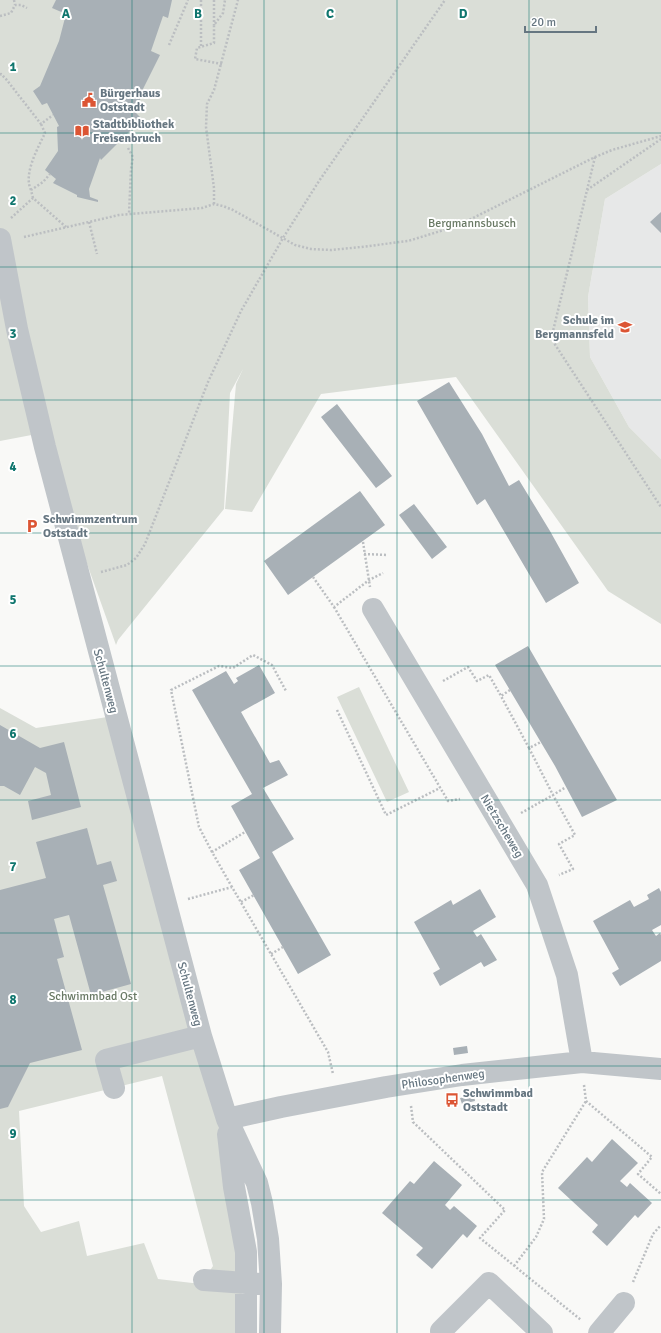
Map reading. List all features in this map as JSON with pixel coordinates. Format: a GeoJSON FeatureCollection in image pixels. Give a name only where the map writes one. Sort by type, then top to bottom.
{"type":"FeatureCollection","features":[{"type":"Feature","properties":{"kind":"street","name":"Schultenweg"},"geometry":{"type":"LineString","coordinates":[[0,239],[23,356],[45,447],[201,1036],[227,1119],[257,1183],[268,1238],[271,1284],[270,1333]]}},
{"type":"Feature","properties":{"kind":"street","name":"Nietzscheweg"},"geometry":{"type":"LineString","coordinates":[[373,609],[537,886],[567,975],[582,1062]]}},
{"type":"Feature","properties":{"kind":"street"},"geometry":{"type":"LineString","coordinates":[[114,1088],[106,1060],[201,1036]]}},
{"type":"Feature","properties":{"kind":"street","name":"Philosophenweg"},"geometry":{"type":"LineString","coordinates":[[227,1119],[337,1096],[462,1075],[582,1062],[661,1069]]}},
{"type":"Feature","properties":{"kind":"street","name":"Schultenweg"},"geometry":{"type":"LineString","coordinates":[[227,1119],[234,1187],[246,1252],[246,1333]]}},
{"type":"Feature","properties":{"kind":"street"},"geometry":{"type":"LineString","coordinates":[[204,1280],[247,1284],[271,1284]]}},
{"type":"Feature","properties":{"kind":"street"},"geometry":{"type":"LineString","coordinates":[[443,1333],[441,1331],[489,1283],[542,1333]]}},
{"type":"Feature","properties":{"kind":"street"},"geometry":{"type":"LineString","coordinates":[[592,1328],[624,1303]]}},
{"type":"Feature","properties":{"kind":"path"},"geometry":{"type":"LineString","coordinates":[[14,0],[16,4],[27,8]]}},
{"type":"Feature","properties":{"kind":"path"},"geometry":{"type":"LineString","coordinates":[[169,45],[188,0]]}},
{"type":"Feature","properties":{"kind":"path"},"geometry":{"type":"LineString","coordinates":[[201,0],[201,47]]}},
{"type":"Feature","properties":{"kind":"path"},"geometry":{"type":"LineString","coordinates":[[214,0],[214,44],[197,48],[195,59],[222,64]]}},
{"type":"Feature","properties":{"kind":"path"},"geometry":{"type":"LineString","coordinates":[[214,25],[223,13],[225,0]]}},
{"type":"Feature","properties":{"kind":"path"},"geometry":{"type":"LineString","coordinates":[[214,204],[214,188],[206,127],[207,104],[214,90],[222,64],[238,0]]}},
{"type":"Feature","properties":{"kind":"path"},"geometry":{"type":"LineString","coordinates":[[79,578],[127,565],[136,558],[145,544],[208,382],[241,311],[283,238],[319,181],[444,0]]}},
{"type":"Feature","properties":{"kind":"path"},"geometry":{"type":"LineString","coordinates":[[0,16],[11,13],[16,4]]}},
{"type":"Feature","properties":{"kind":"path"},"geometry":{"type":"LineString","coordinates":[[0,75],[1,74],[6,79],[41,124],[45,133],[30,168],[28,185],[33,198],[66,228]]}},
{"type":"Feature","properties":{"kind":"path"},"geometry":{"type":"LineString","coordinates":[[41,124],[53,115]]}},
{"type":"Feature","properties":{"kind":"path"},"geometry":{"type":"LineString","coordinates":[[23,238],[129,214],[202,208],[214,204],[233,210],[295,245],[311,249],[331,250],[361,248],[408,241],[457,226],[595,157],[612,150],[661,136]]}},
{"type":"Feature","properties":{"kind":"path"},"geometry":{"type":"LineString","coordinates":[[586,190],[661,139]]}},
{"type":"Feature","properties":{"kind":"path"},"geometry":{"type":"LineString","coordinates":[[128,148],[133,157],[129,196],[129,214]]}},
{"type":"Feature","properties":{"kind":"path"},"geometry":{"type":"LineString","coordinates":[[595,157],[552,337],[554,343],[661,508]]}},
{"type":"Feature","properties":{"kind":"path"},"geometry":{"type":"LineString","coordinates":[[31,190],[43,182],[50,174]]}},
{"type":"Feature","properties":{"kind":"path"},"geometry":{"type":"LineString","coordinates":[[11,218],[33,198]]}},
{"type":"Feature","properties":{"kind":"path"},"geometry":{"type":"LineString","coordinates":[[89,222],[97,254]]}},
{"type":"Feature","properties":{"kind":"path"},"geometry":{"type":"LineString","coordinates":[[363,542],[373,609]]}},
{"type":"Feature","properties":{"kind":"path"},"geometry":{"type":"LineString","coordinates":[[364,554],[388,555]]}},
{"type":"Feature","properties":{"kind":"path"},"geometry":{"type":"LineString","coordinates":[[334,607],[369,580],[383,573]]}},
{"type":"Feature","properties":{"kind":"path"},"geometry":{"type":"LineString","coordinates":[[313,577],[334,607],[448,802],[484,795]]}},
{"type":"Feature","properties":{"kind":"path"},"geometry":{"type":"LineString","coordinates":[[286,691],[272,665],[253,655],[233,668],[219,666],[171,690],[199,827],[270,954],[328,1052],[337,1096]]}},
{"type":"Feature","properties":{"kind":"path"},"geometry":{"type":"LineString","coordinates":[[422,692],[468,667],[477,681],[489,675],[575,835],[560,844],[573,869]]}},
{"type":"Feature","properties":{"kind":"path"},"geometry":{"type":"LineString","coordinates":[[501,696],[510,690]]}},
{"type":"Feature","properties":{"kind":"path"},"geometry":{"type":"LineString","coordinates":[[337,710],[386,815],[440,788]]}},
{"type":"Feature","properties":{"kind":"path"},"geometry":{"type":"LineString","coordinates":[[529,748],[541,742]]}},
{"type":"Feature","properties":{"kind":"path"},"geometry":{"type":"LineString","coordinates":[[501,824],[566,787]]}},
{"type":"Feature","properties":{"kind":"path"},"geometry":{"type":"LineString","coordinates":[[212,852],[245,832]]}},
{"type":"Feature","properties":{"kind":"path"},"geometry":{"type":"LineString","coordinates":[[166,906],[232,887]]}},
{"type":"Feature","properties":{"kind":"path"},"geometry":{"type":"LineString","coordinates":[[241,902],[254,895]]}},
{"type":"Feature","properties":{"kind":"path"},"geometry":{"type":"LineString","coordinates":[[270,954],[283,947]]}},
{"type":"Feature","properties":{"kind":"path"},"geometry":{"type":"LineString","coordinates":[[514,1266],[536,1237],[544,1219],[542,1172],[586,1101],[582,1062]]}},
{"type":"Feature","properties":{"kind":"path"},"geometry":{"type":"LineString","coordinates":[[408,1084],[413,1122],[505,1210],[480,1238],[592,1328]]}},
{"type":"Feature","properties":{"kind":"path"},"geometry":{"type":"LineString","coordinates":[[586,1101],[652,1157],[638,1174],[661,1194]]}},
{"type":"Feature","properties":{"kind":"path"},"geometry":{"type":"LineString","coordinates":[[624,1303],[653,1234],[661,1225]]}},
{"type":"Feature","properties":{"kind":"shaded area","name":"Schule im Bergmannsfeld"},"geometry":{"type":"Polygon","coordinates":[[[661,164],[661,459],[629,427],[590,357],[588,297],[605,199],[661,164]]]}},
{"type":"Feature","properties":{"kind":"green space","name":"Bergmannsbusch"},"geometry":{"type":"Polygon","coordinates":[[[0,0],[661,0],[661,164],[605,199],[588,297],[590,357],[629,427],[661,459],[661,624],[608,591],[456,377],[321,394],[252,512],[225,509],[236,384],[243,369],[230,393],[224,509],[118,640],[116,645],[45,446],[42,433],[0,441],[0,0]]]}},
{"type":"Feature","properties":{"kind":"green space"},"geometry":{"type":"Polygon","coordinates":[[[359,687],[409,792],[387,802],[337,697],[359,687]]]}},
{"type":"Feature","properties":{"kind":"green space","name":"Schwimmbad Ost"},"geometry":{"type":"Polygon","coordinates":[[[0,708],[36,728],[114,716],[227,1119],[245,1333],[0,1333],[0,708]],[[162,1076],[19,1111],[24,1206],[41,1232],[79,1221],[87,1256],[144,1243],[158,1279],[201,1284],[213,1266],[162,1076]]]}},
{"type":"Feature","properties":{"kind":"building","name":"Bürgerhaus Oststadt"},"geometry":{"type":"Polygon","coordinates":[[[56,0],[172,0],[168,18],[163,16],[151,51],[160,55],[140,95],[142,96],[134,111],[142,119],[101,160],[100,158],[89,189],[90,197],[98,200],[98,202],[77,197],[77,195],[53,183],[56,179],[45,170],[58,151],[57,127],[59,126],[47,103],[42,105],[33,91],[40,86],[59,41],[66,14],[52,8],[56,0]]]}},
{"type":"Feature","properties":{"kind":"building"},"geometry":{"type":"Polygon","coordinates":[[[661,212],[661,233],[650,222],[661,212]]]}},
{"type":"Feature","properties":{"kind":"building"},"geometry":{"type":"Polygon","coordinates":[[[449,382],[482,434],[509,486],[519,480],[579,583],[546,603],[485,499],[477,505],[417,401],[449,382]]]}},
{"type":"Feature","properties":{"kind":"building"},"geometry":{"type":"Polygon","coordinates":[[[337,404],[392,476],[376,488],[321,417],[337,404]]]}},
{"type":"Feature","properties":{"kind":"building"},"geometry":{"type":"Polygon","coordinates":[[[360,491],[385,525],[288,595],[264,561],[360,491]]]}},
{"type":"Feature","properties":{"kind":"building"},"geometry":{"type":"Polygon","coordinates":[[[414,504],[447,547],[432,559],[399,515],[414,504]]]}},
{"type":"Feature","properties":{"kind":"building"},"geometry":{"type":"Polygon","coordinates":[[[528,646],[617,800],[582,817],[555,766],[495,665],[528,646]]]}},
{"type":"Feature","properties":{"kind":"building"},"geometry":{"type":"Polygon","coordinates":[[[259,665],[275,693],[241,712],[270,763],[279,760],[288,775],[263,788],[294,839],[272,852],[331,955],[298,974],[239,870],[260,858],[231,806],[252,794],[192,690],[226,671],[234,684],[238,681],[236,678],[259,665]]]}},
{"type":"Feature","properties":{"kind":"building"},"geometry":{"type":"Polygon","coordinates":[[[0,725],[40,748],[64,742],[81,807],[32,820],[28,801],[51,795],[46,773],[35,767],[20,795],[4,786],[0,786],[0,725]]]}},
{"type":"Feature","properties":{"kind":"building"},"geometry":{"type":"Polygon","coordinates":[[[87,828],[97,865],[111,861],[117,881],[103,885],[131,984],[91,995],[69,915],[54,919],[64,957],[57,959],[82,1050],[30,1063],[8,1107],[0,1109],[0,890],[46,878],[36,842],[87,828]]]}},
{"type":"Feature","properties":{"kind":"building"},"geometry":{"type":"Polygon","coordinates":[[[659,888],[661,892],[661,925],[652,930],[656,936],[660,933],[661,935],[661,961],[620,986],[612,973],[619,969],[593,921],[630,900],[634,907],[649,899],[647,895],[659,888]]]}},
{"type":"Feature","properties":{"kind":"building"},"geometry":{"type":"Polygon","coordinates":[[[480,889],[496,917],[473,931],[477,937],[481,934],[497,960],[484,967],[481,962],[440,986],[433,973],[440,969],[414,922],[451,900],[453,905],[480,889]]]}},
{"type":"Feature","properties":{"kind":"building"},"geometry":{"type":"Polygon","coordinates":[[[467,1046],[468,1053],[454,1055],[453,1048],[467,1046]]]}},
{"type":"Feature","properties":{"kind":"building"},"geometry":{"type":"Polygon","coordinates":[[[474,1095],[475,1101],[462,1104],[460,1098],[474,1095]]]}},
{"type":"Feature","properties":{"kind":"building"},"geometry":{"type":"Polygon","coordinates":[[[612,1139],[638,1163],[620,1181],[627,1187],[630,1183],[652,1203],[638,1218],[635,1215],[607,1246],[592,1232],[598,1225],[558,1188],[587,1157],[592,1162],[612,1139]]]}},
{"type":"Feature","properties":{"kind":"building"},"geometry":{"type":"Polygon","coordinates":[[[434,1161],[462,1185],[445,1205],[450,1210],[454,1206],[477,1226],[467,1238],[463,1234],[432,1269],[416,1255],[423,1248],[382,1213],[410,1181],[414,1184],[434,1161]]]}},
{"type":"Feature","properties":{"kind":"place","name":"Bürgerhaus Oststadt"},"geometry":{"type":"Point","coordinates":[89,100]}},
{"type":"Feature","properties":{"kind":"place","name":"Stadtbibliothek Freisenbruch"},"geometry":{"type":"Point","coordinates":[82,131]}},
{"type":"Feature","properties":{"kind":"place","name":"Schule im Bergmannsfeld"},"geometry":{"type":"Point","coordinates":[625,327]}},
{"type":"Feature","properties":{"kind":"place","name":"Schwimmzentrum Oststadt"},"geometry":{"type":"Point","coordinates":[32,526]}},
{"type":"Feature","properties":{"kind":"place","name":"Schwimmbad Oststadt"},"geometry":{"type":"Point","coordinates":[452,1100]}}]}
